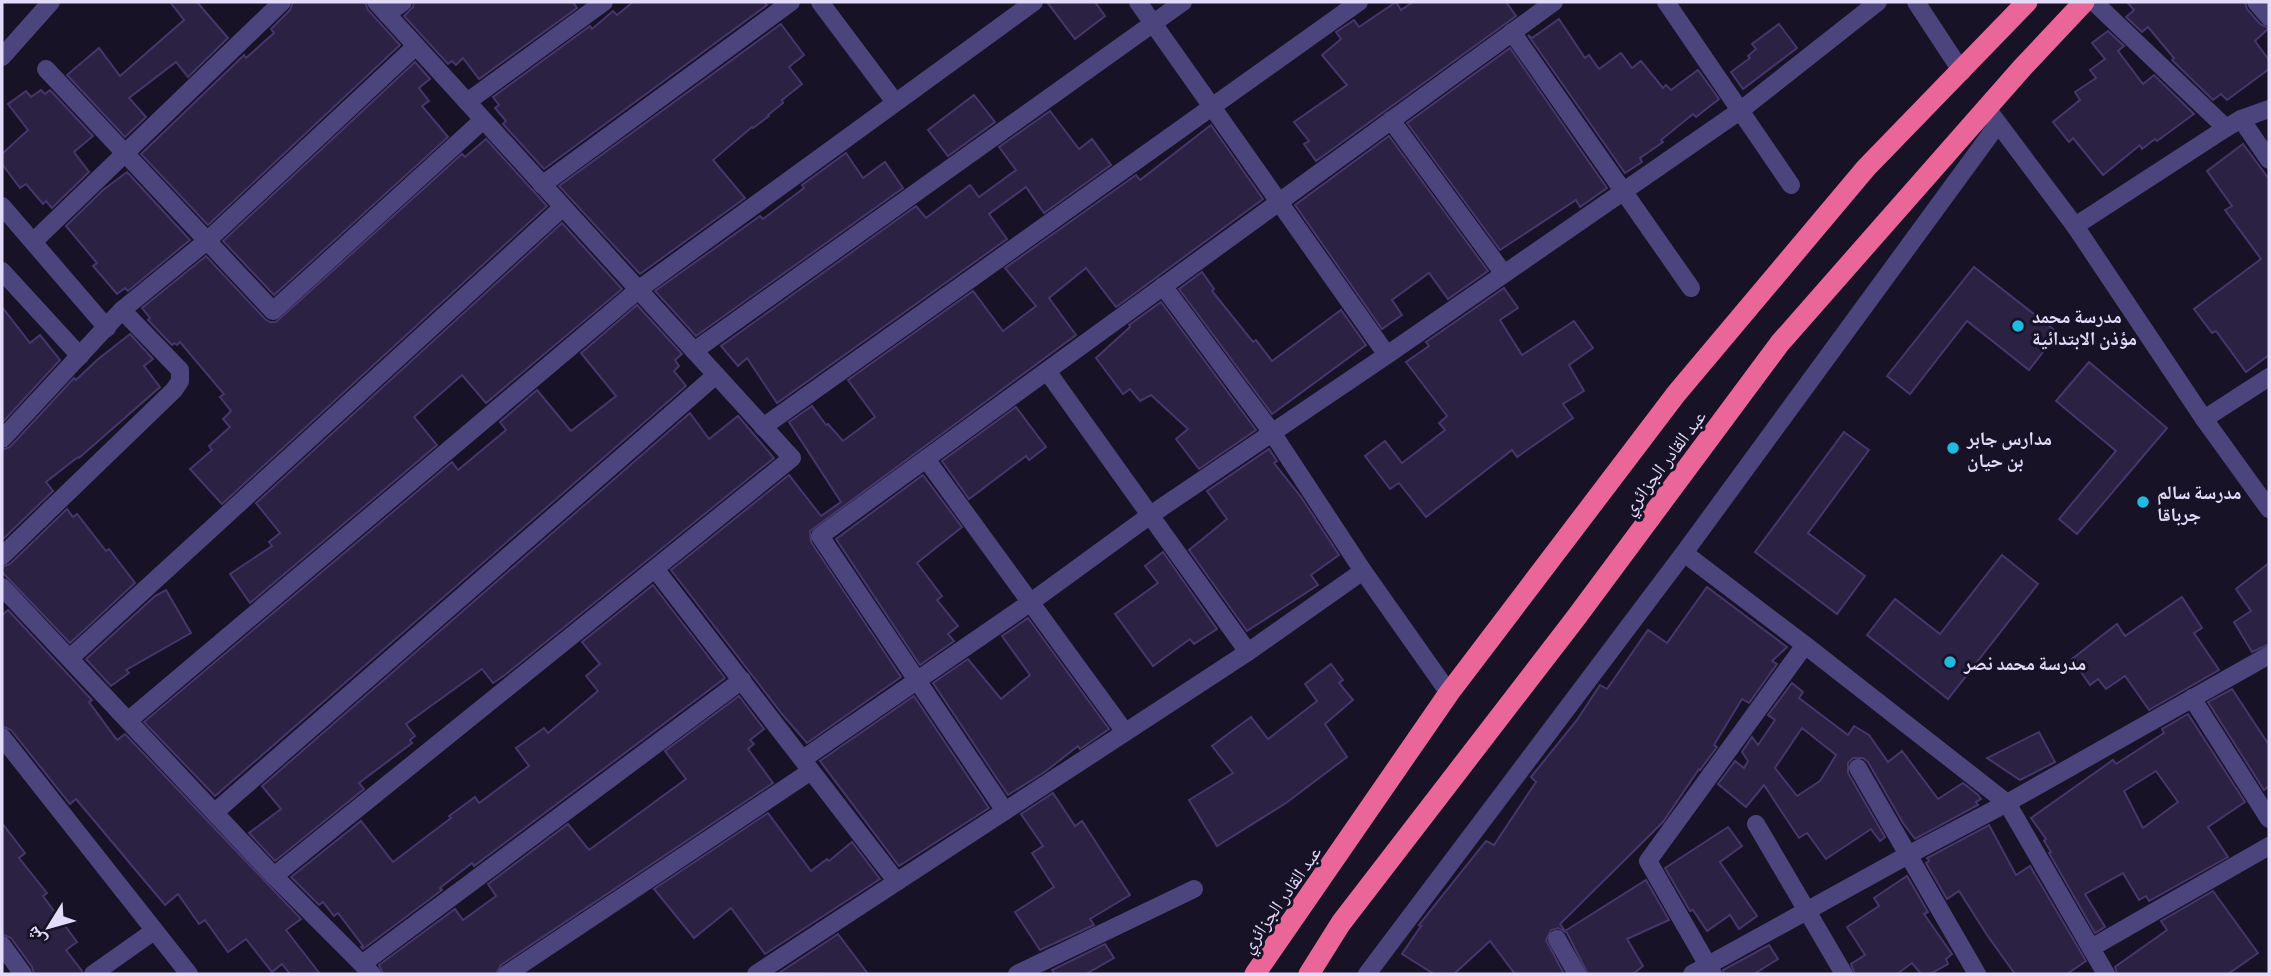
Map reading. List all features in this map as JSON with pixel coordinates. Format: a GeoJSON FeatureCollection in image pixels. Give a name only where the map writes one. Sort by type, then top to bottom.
{"type":"FeatureCollection","features":[{"type":"Feature","properties":{"kind":"highway","name":"عبد القادر الجزائري"},"geometry":{"type":"LineString","coordinates":[[1255,974],[1449,693],[1676,394],[1867,168],[2027,2]]}},
{"type":"Feature","properties":{"kind":"highway","name":"عبد القادر الجزائري"},"geometry":{"type":"LineString","coordinates":[[1309,974],[1340,923],[1575,620],[1780,343],[1993,116],[2084,2]]}},
{"type":"Feature","properties":{"kind":"street"},"geometry":{"type":"LineString","coordinates":[[2,57],[51,2]]}},
{"type":"Feature","properties":{"kind":"street"},"geometry":{"type":"LineString","coordinates":[[33,242],[282,2]]}},
{"type":"Feature","properties":{"kind":"street"},"geometry":{"type":"LineString","coordinates":[[274,876],[792,458],[381,8],[403,2]]}},
{"type":"Feature","properties":{"kind":"street"},"geometry":{"type":"LineString","coordinates":[[467,102],[604,2]]}},
{"type":"Feature","properties":{"kind":"street"},"geometry":{"type":"LineString","coordinates":[[542,185],[792,2]]}},
{"type":"Feature","properties":{"kind":"street"},"geometry":{"type":"LineString","coordinates":[[820,2],[895,102]]}},
{"type":"Feature","properties":{"kind":"street"},"geometry":{"type":"LineString","coordinates":[[129,720],[638,289],[1034,2]]}},
{"type":"Feature","properties":{"kind":"street"},"geometry":{"type":"LineString","coordinates":[[1138,2],[1387,355]]}},
{"type":"Feature","properties":{"kind":"street"},"geometry":{"type":"LineString","coordinates":[[694,351],[1183,2]]}},
{"type":"Feature","properties":{"kind":"street"},"geometry":{"type":"LineString","coordinates":[[763,427],[1359,2]]}},
{"type":"Feature","properties":{"kind":"street"},"geometry":{"type":"LineString","coordinates":[[1005,811],[820,536],[1553,2]]}},
{"type":"Feature","properties":{"kind":"street"},"geometry":{"type":"LineString","coordinates":[[1667,2],[1791,185]]}},
{"type":"Feature","properties":{"kind":"street"},"geometry":{"type":"LineString","coordinates":[[508,974],[807,765],[916,681],[1149,516],[1741,110],[1878,2]]}},
{"type":"Feature","properties":{"kind":"street"},"geometry":{"type":"LineString","coordinates":[[1916,2],[1962,72]]}},
{"type":"Feature","properties":{"kind":"street"},"geometry":{"type":"LineString","coordinates":[[2094,2],[2234,123],[2269,160]]}},
{"type":"Feature","properties":{"kind":"street"},"geometry":{"type":"LineString","coordinates":[[2256,2],[2269,18]]}},
{"type":"Feature","properties":{"kind":"street"},"geometry":{"type":"LineString","coordinates":[[1512,32],[1691,288]]}},
{"type":"Feature","properties":{"kind":"street"},"geometry":{"type":"LineString","coordinates":[[2,439],[122,310],[208,240],[416,46]]}},
{"type":"Feature","properties":{"kind":"street"},"geometry":{"type":"LineString","coordinates":[[46,69],[273,311],[483,120]]}},
{"type":"Feature","properties":{"kind":"street"},"geometry":{"type":"LineString","coordinates":[[2075,226],[2234,123],[2269,109]]}},
{"type":"Feature","properties":{"kind":"street"},"geometry":{"type":"LineString","coordinates":[[1367,974],[1684,553],[1993,116],[2075,226],[2204,419],[2269,509]]}},
{"type":"Feature","properties":{"kind":"street"},"geometry":{"type":"LineString","coordinates":[[1391,120],[1504,274]]}},
{"type":"Feature","properties":{"kind":"street"},"geometry":{"type":"LineString","coordinates":[[2,206],[107,328]]}},
{"type":"Feature","properties":{"kind":"street"},"geometry":{"type":"LineString","coordinates":[[70,658],[562,207]]}},
{"type":"Feature","properties":{"kind":"street"},"geometry":{"type":"LineString","coordinates":[[2,271],[80,356]]}},
{"type":"Feature","properties":{"kind":"street"},"geometry":{"type":"LineString","coordinates":[[1163,286],[1271,432],[1363,571],[1449,693]]}},
{"type":"Feature","properties":{"kind":"street"},"geometry":{"type":"LineString","coordinates":[[2,556],[174,390],[180,381],[180,369],[122,310]]}},
{"type":"Feature","properties":{"kind":"street"},"geometry":{"type":"LineString","coordinates":[[1047,371],[1248,652]]}},
{"type":"Feature","properties":{"kind":"street"},"geometry":{"type":"LineString","coordinates":[[215,812],[716,374]]}},
{"type":"Feature","properties":{"kind":"street"},"geometry":{"type":"LineString","coordinates":[[2204,419],[2269,377]]}},
{"type":"Feature","properties":{"kind":"street"},"geometry":{"type":"LineString","coordinates":[[926,459],[1125,732]]}},
{"type":"Feature","properties":{"kind":"street"},"geometry":{"type":"LineString","coordinates":[[1684,553],[2007,803],[2106,974]]}},
{"type":"Feature","properties":{"kind":"street"},"geometry":{"type":"LineString","coordinates":[[656,570],[897,881]]}},
{"type":"Feature","properties":{"kind":"street"},"geometry":{"type":"LineString","coordinates":[[756,974],[1248,652],[1363,571]]}},
{"type":"Feature","properties":{"kind":"street"},"geometry":{"type":"LineString","coordinates":[[2,587],[274,876],[367,969],[742,680]]}},
{"type":"Feature","properties":{"kind":"street"},"geometry":{"type":"LineString","coordinates":[[1805,645],[1648,861],[1704,971],[1806,911],[2007,803],[2269,655]]}},
{"type":"Feature","properties":{"kind":"street"},"geometry":{"type":"LineString","coordinates":[[2192,698],[2269,819]]}},
{"type":"Feature","properties":{"kind":"street"},"geometry":{"type":"LineString","coordinates":[[2,737],[189,974]]}},
{"type":"Feature","properties":{"kind":"street"},"geometry":{"type":"LineString","coordinates":[[1858,768],[1977,974]]}},
{"type":"Feature","properties":{"kind":"street"},"geometry":{"type":"LineString","coordinates":[[1756,824],[1844,974]]}},
{"type":"Feature","properties":{"kind":"street"},"geometry":{"type":"LineString","coordinates":[[2091,948],[2269,846]]}},
{"type":"Feature","properties":{"kind":"street"},"geometry":{"type":"LineString","coordinates":[[1017,974],[1194,889]]}},
{"type":"Feature","properties":{"kind":"street"},"geometry":{"type":"LineString","coordinates":[[93,974],[154,931]]}},
{"type":"Feature","properties":{"kind":"street"},"geometry":{"type":"LineString","coordinates":[[1557,939],[1577,974]]}},
{"type":"Feature","properties":{"kind":"street"},"geometry":{"type":"LineString","coordinates":[[2,945],[23,974]]}},
{"type":"Feature","properties":{"kind":"building"},"geometry":{"type":"Polygon","coordinates":[[[170,2],[197,2],[228,38],[188,77],[176,62],[129,98],[146,117],[125,137],[67,75],[99,48],[120,76],[184,20],[170,2]]]}},
{"type":"Feature","properties":{"kind":"building"},"geometry":{"type":"Polygon","coordinates":[[[293,2],[365,2],[368,10],[400,45],[208,225],[141,154],[244,55],[246,58],[274,33],[271,29],[290,10],[293,2]]]}},
{"type":"Feature","properties":{"kind":"building"},"geometry":{"type":"Polygon","coordinates":[[[414,2],[573,2],[577,8],[479,79],[463,58],[456,65],[452,61],[448,64],[404,16],[414,2]]]}},
{"type":"Feature","properties":{"kind":"building"},"geometry":{"type":"Polygon","coordinates":[[[633,2],[764,2],[767,5],[544,169],[503,124],[506,121],[495,108],[499,105],[493,97],[590,26],[592,29],[613,11],[617,15],[633,2]]]}},
{"type":"Feature","properties":{"kind":"building"},"geometry":{"type":"Polygon","coordinates":[[[1047,2],[1095,2],[1105,16],[1075,39],[1047,2]]]}},
{"type":"Feature","properties":{"kind":"building"},"geometry":{"type":"Polygon","coordinates":[[[1396,2],[1401,10],[1413,2],[1506,2],[1516,16],[1316,161],[1304,144],[1309,141],[1294,122],[1347,85],[1322,55],[1341,39],[1336,32],[1354,20],[1359,27],[1396,2]]]}},
{"type":"Feature","properties":{"kind":"building"},"geometry":{"type":"Polygon","coordinates":[[[2127,2],[2245,2],[2247,9],[2260,24],[2269,28],[2255,41],[2269,60],[2269,69],[2227,100],[2221,94],[2213,100],[2172,60],[2174,58],[2148,27],[2142,32],[2126,17],[2134,10],[2127,2]]]}},
{"type":"Feature","properties":{"kind":"building"},"geometry":{"type":"Polygon","coordinates":[[[1559,19],[1585,58],[1589,55],[1599,69],[1621,53],[1632,68],[1641,61],[1663,88],[1666,85],[1671,90],[1698,70],[1719,99],[1696,117],[1693,114],[1661,140],[1663,142],[1640,158],[1642,162],[1625,173],[1528,35],[1532,38],[1559,19]]]}},
{"type":"Feature","properties":{"kind":"building"},"geometry":{"type":"Polygon","coordinates":[[[781,24],[804,55],[789,67],[802,84],[782,100],[783,103],[769,116],[713,160],[745,198],[640,274],[559,186],[781,24]]]}},
{"type":"Feature","properties":{"kind":"building"},"geometry":{"type":"Polygon","coordinates":[[[1779,24],[1797,48],[1743,89],[1731,72],[1750,58],[1748,56],[1756,49],[1752,44],[1779,24]]]}},
{"type":"Feature","properties":{"kind":"building"},"geometry":{"type":"Polygon","coordinates":[[[2108,31],[2124,46],[2118,51],[2143,84],[2154,75],[2194,114],[2157,141],[2155,139],[2142,149],[2140,145],[2103,175],[2073,138],[2069,142],[2053,122],[2080,100],[2075,92],[2096,78],[2090,70],[2105,59],[2092,43],[2108,31]]]}},
{"type":"Feature","properties":{"kind":"building"},"geometry":{"type":"Polygon","coordinates":[[[1510,48],[1607,188],[1580,207],[1576,200],[1500,250],[1407,123],[1510,48]]]}},
{"type":"Feature","properties":{"kind":"building"},"geometry":{"type":"Polygon","coordinates":[[[415,62],[430,79],[419,88],[429,101],[422,106],[448,137],[274,295],[223,241],[415,62]]]}},
{"type":"Feature","properties":{"kind":"building"},"geometry":{"type":"Polygon","coordinates":[[[41,90],[45,94],[50,90],[93,136],[74,152],[89,172],[52,208],[46,201],[43,204],[26,184],[20,188],[2,164],[2,154],[28,130],[8,104],[26,91],[31,97],[41,90]]]}},
{"type":"Feature","properties":{"kind":"building"},"geometry":{"type":"Polygon","coordinates":[[[974,95],[995,122],[948,156],[928,130],[974,95]]]}},
{"type":"Feature","properties":{"kind":"building"},"geometry":{"type":"Polygon","coordinates":[[[1050,111],[1079,149],[1092,139],[1111,165],[1044,213],[1026,187],[989,214],[1007,239],[777,403],[747,358],[738,366],[721,346],[916,206],[926,218],[970,185],[979,197],[1016,170],[999,147],[1050,111]]]}},
{"type":"Feature","properties":{"kind":"building"},"geometry":{"type":"Polygon","coordinates":[[[1211,125],[1263,199],[1116,307],[1086,268],[1049,298],[1076,335],[810,531],[811,542],[901,677],[807,743],[671,570],[789,475],[821,516],[841,502],[789,422],[812,406],[826,425],[843,441],[875,417],[848,380],[973,291],[1003,331],[1036,306],[1005,268],[1136,175],[1140,180],[1211,125]]]}},
{"type":"Feature","properties":{"kind":"building"},"geometry":{"type":"Polygon","coordinates":[[[1389,136],[1488,271],[1448,299],[1429,273],[1392,300],[1402,315],[1382,329],[1295,205],[1389,136]]]}},
{"type":"Feature","properties":{"kind":"building"},"geometry":{"type":"Polygon","coordinates":[[[486,139],[547,206],[222,504],[190,469],[212,450],[209,446],[230,427],[223,419],[231,411],[220,397],[224,394],[180,342],[172,345],[148,320],[150,318],[142,308],[206,256],[265,319],[276,322],[462,154],[465,157],[486,139]]]}},
{"type":"Feature","properties":{"kind":"building"},"geometry":{"type":"Polygon","coordinates":[[[2243,144],[2269,179],[2269,355],[2246,372],[2216,331],[2212,333],[2194,309],[2261,259],[2225,210],[2232,206],[2207,171],[2243,144]]]}},
{"type":"Feature","properties":{"kind":"building"},"geometry":{"type":"Polygon","coordinates":[[[846,153],[863,178],[885,162],[903,188],[696,336],[655,291],[760,216],[763,219],[804,188],[802,185],[846,153]]]}},
{"type":"Feature","properties":{"kind":"building"},"geometry":{"type":"Polygon","coordinates":[[[127,172],[190,240],[128,291],[125,288],[117,294],[93,266],[97,263],[66,226],[103,190],[127,172]]]}},
{"type":"Feature","properties":{"kind":"building"},"geometry":{"type":"Polygon","coordinates":[[[562,223],[622,289],[486,403],[462,375],[414,417],[437,445],[250,603],[230,574],[272,546],[269,542],[280,533],[256,503],[562,223]]]}},
{"type":"Feature","properties":{"kind":"building"},"geometry":{"type":"Polygon","coordinates":[[[1974,267],[2058,333],[2029,370],[1967,321],[1910,394],[1887,376],[1974,267]]]}},
{"type":"Feature","properties":{"kind":"building"},"geometry":{"type":"Polygon","coordinates":[[[1202,272],[1214,289],[1212,291],[1272,361],[1341,310],[1366,345],[1272,414],[1179,289],[1202,272]]]}},
{"type":"Feature","properties":{"kind":"building"},"geometry":{"type":"Polygon","coordinates":[[[1504,288],[1518,308],[1500,320],[1522,355],[1574,321],[1593,348],[1569,365],[1584,391],[1563,404],[1573,418],[1517,457],[1512,450],[1426,517],[1399,483],[1390,489],[1365,456],[1385,441],[1402,463],[1445,430],[1439,423],[1447,416],[1406,362],[1429,346],[1426,342],[1504,288]]]}},
{"type":"Feature","properties":{"kind":"building"},"geometry":{"type":"Polygon","coordinates":[[[1161,302],[1256,430],[1199,469],[1176,439],[1188,429],[1151,395],[1140,401],[1130,389],[1123,394],[1096,358],[1130,327],[1129,325],[1161,302]]]}},
{"type":"Feature","properties":{"kind":"building"},"geometry":{"type":"Polygon","coordinates":[[[637,305],[682,354],[675,360],[679,366],[674,371],[686,386],[215,796],[144,722],[452,462],[458,470],[506,430],[500,422],[537,390],[571,431],[616,396],[581,353],[637,305]]]}},
{"type":"Feature","properties":{"kind":"building"},"geometry":{"type":"Polygon","coordinates":[[[2,307],[30,343],[40,335],[60,360],[2,423],[2,307]]]}},
{"type":"Feature","properties":{"kind":"building"},"geometry":{"type":"Polygon","coordinates":[[[130,334],[153,359],[144,366],[160,387],[79,458],[46,482],[53,491],[2,540],[2,450],[10,447],[74,378],[76,380],[130,334]]]}},
{"type":"Feature","properties":{"kind":"building"},"geometry":{"type":"Polygon","coordinates":[[[2089,362],[2167,428],[2077,534],[2059,519],[2116,451],[2056,401],[2089,362]]]}},
{"type":"Feature","properties":{"kind":"building"},"geometry":{"type":"Polygon","coordinates":[[[1016,407],[1046,447],[1029,460],[1026,456],[969,499],[942,461],[1016,407]]]}},
{"type":"Feature","properties":{"kind":"building"},"geometry":{"type":"Polygon","coordinates":[[[690,413],[709,439],[738,416],[774,458],[505,675],[493,683],[482,669],[406,724],[415,736],[410,740],[412,743],[359,783],[364,789],[275,861],[249,833],[281,809],[262,786],[690,413]]]}},
{"type":"Feature","properties":{"kind":"building"},"geometry":{"type":"Polygon","coordinates":[[[1844,432],[1869,450],[1808,533],[1865,576],[1837,614],[1755,552],[1844,432]]]}},
{"type":"Feature","properties":{"kind":"building"},"geometry":{"type":"Polygon","coordinates":[[[1269,449],[1277,461],[1274,463],[1301,497],[1339,555],[1311,575],[1318,585],[1247,631],[1189,550],[1227,519],[1207,491],[1269,449]]]}},
{"type":"Feature","properties":{"kind":"building"},"geometry":{"type":"Polygon","coordinates":[[[923,475],[962,527],[917,563],[942,596],[937,600],[958,626],[948,634],[954,641],[920,665],[836,539],[923,475]]]}},
{"type":"Feature","properties":{"kind":"building"},"geometry":{"type":"Polygon","coordinates":[[[67,509],[73,517],[77,514],[135,583],[70,643],[2,572],[2,567],[10,564],[67,509]]]}},
{"type":"Feature","properties":{"kind":"building"},"geometry":{"type":"Polygon","coordinates":[[[1163,552],[1217,629],[1194,644],[1190,639],[1153,666],[1115,614],[1158,583],[1145,566],[1163,552]]]}},
{"type":"Feature","properties":{"kind":"building"},"geometry":{"type":"Polygon","coordinates":[[[2002,555],[2038,584],[1948,699],[1867,635],[1895,599],[1940,634],[2002,555]]]}},
{"type":"Feature","properties":{"kind":"building"},"geometry":{"type":"Polygon","coordinates":[[[2269,563],[2269,644],[2252,652],[2234,622],[2251,611],[2236,589],[2269,563]]]}},
{"type":"Feature","properties":{"kind":"building"},"geometry":{"type":"Polygon","coordinates":[[[653,585],[725,678],[474,866],[472,863],[440,888],[442,890],[363,949],[338,913],[334,916],[323,902],[319,905],[291,877],[361,821],[393,862],[475,797],[479,803],[529,766],[516,748],[544,728],[548,733],[598,691],[586,676],[600,664],[582,642],[653,585]]]}},
{"type":"Feature","properties":{"kind":"building"},"geometry":{"type":"Polygon","coordinates":[[[1707,587],[1787,647],[1772,661],[1777,664],[1749,703],[1742,699],[1714,745],[1717,747],[1663,822],[1560,924],[1565,931],[1646,880],[1669,920],[1627,939],[1643,966],[1633,974],[1588,974],[1567,933],[1558,928],[1551,930],[1546,940],[1564,974],[1515,974],[1490,941],[1454,974],[1434,974],[1402,954],[1421,926],[1419,925],[1486,841],[1494,845],[1536,782],[1531,777],[1577,720],[1600,685],[1607,689],[1648,630],[1667,643],[1707,587]]]}},
{"type":"Feature","properties":{"kind":"building"},"geometry":{"type":"Polygon","coordinates":[[[166,590],[191,633],[126,670],[129,673],[111,686],[86,659],[155,596],[166,590]]]}},
{"type":"Feature","properties":{"kind":"building"},"geometry":{"type":"Polygon","coordinates":[[[2182,597],[2202,628],[2194,633],[2219,670],[2149,710],[2125,676],[2106,689],[2098,679],[2090,685],[2072,659],[2117,624],[2125,636],[2182,597]]]}},
{"type":"Feature","properties":{"kind":"building"},"geometry":{"type":"Polygon","coordinates":[[[8,610],[92,700],[89,702],[117,740],[125,734],[301,919],[286,930],[320,974],[290,974],[282,964],[272,972],[246,939],[228,952],[205,920],[199,924],[178,894],[165,905],[76,799],[70,804],[11,730],[2,726],[2,615],[8,610]]]}},
{"type":"Feature","properties":{"kind":"building"},"geometry":{"type":"Polygon","coordinates":[[[1028,618],[1109,729],[1080,749],[1078,746],[1046,771],[1008,795],[933,683],[968,659],[1001,699],[1030,675],[1002,636],[1028,618]]]}},
{"type":"Feature","properties":{"kind":"building"},"geometry":{"type":"Polygon","coordinates":[[[1331,664],[1343,680],[1339,683],[1353,700],[1325,724],[1347,757],[1286,803],[1217,846],[1189,800],[1233,773],[1212,746],[1251,717],[1268,739],[1317,701],[1305,684],[1331,664]]]}},
{"type":"Feature","properties":{"kind":"building"},"geometry":{"type":"Polygon","coordinates":[[[1792,683],[1803,692],[1799,698],[1848,735],[1854,726],[1869,735],[1888,762],[1902,751],[1938,799],[1963,783],[1981,799],[1976,802],[1978,805],[1915,839],[1868,762],[1863,758],[1853,758],[1848,763],[1848,773],[1885,837],[1880,841],[1871,829],[1826,859],[1807,833],[1799,838],[1764,785],[1746,807],[1718,784],[1735,761],[1744,768],[1748,761],[1742,752],[1752,737],[1758,745],[1775,720],[1768,715],[1792,683]],[[1802,728],[1775,768],[1797,796],[1820,781],[1836,755],[1802,728]]]}},
{"type":"Feature","properties":{"kind":"building"},"geometry":{"type":"Polygon","coordinates":[[[2232,689],[2269,745],[2269,786],[2264,790],[2208,702],[2232,689]]]}},
{"type":"Feature","properties":{"kind":"building"},"geometry":{"type":"Polygon","coordinates":[[[739,696],[764,729],[750,740],[754,744],[748,749],[773,783],[501,965],[496,974],[383,974],[379,965],[455,909],[463,920],[496,896],[488,884],[568,824],[589,850],[686,779],[665,751],[739,696]]]}},
{"type":"Feature","properties":{"kind":"building"},"geometry":{"type":"Polygon","coordinates":[[[914,696],[989,808],[899,866],[820,761],[914,696]]]}},
{"type":"Feature","properties":{"kind":"building"},"geometry":{"type":"Polygon","coordinates":[[[2188,714],[2245,802],[2208,827],[2228,857],[2149,901],[2146,896],[2139,900],[2123,873],[2085,894],[2105,927],[2095,933],[2049,853],[2051,852],[2044,841],[2046,839],[2031,818],[2113,760],[2116,764],[2164,733],[2162,729],[2188,714]],[[2156,771],[2124,791],[2143,828],[2178,802],[2156,771]]]}},
{"type":"Feature","properties":{"kind":"building"},"geometry":{"type":"Polygon","coordinates":[[[2039,732],[2055,762],[2020,780],[1987,758],[2039,732]]]}},
{"type":"Feature","properties":{"kind":"building"},"geometry":{"type":"Polygon","coordinates":[[[1053,793],[1075,826],[1082,821],[1130,895],[1090,919],[1094,925],[1040,950],[1015,912],[1054,887],[1032,853],[1043,846],[1021,814],[1053,793]]]}},
{"type":"Feature","properties":{"kind":"building"},"geometry":{"type":"Polygon","coordinates":[[[768,813],[811,871],[827,859],[829,861],[852,842],[880,879],[765,954],[731,908],[694,938],[654,889],[768,813]]]}},
{"type":"Feature","properties":{"kind":"building"},"geometry":{"type":"Polygon","coordinates":[[[2,823],[25,853],[19,858],[47,893],[43,896],[77,942],[66,950],[82,974],[34,974],[11,938],[2,934],[2,823]]]}},
{"type":"Feature","properties":{"kind":"building"},"geometry":{"type":"Polygon","coordinates":[[[1989,825],[2016,875],[2030,866],[2086,961],[2067,974],[2015,974],[1959,891],[1947,899],[1926,863],[1929,861],[1927,858],[1989,825]]]}},
{"type":"Feature","properties":{"kind":"building"},"geometry":{"type":"Polygon","coordinates":[[[1728,827],[1742,846],[1720,862],[1757,916],[1739,929],[1730,915],[1707,931],[1693,910],[1690,911],[1665,868],[1728,827]]]}},
{"type":"Feature","properties":{"kind":"building"},"geometry":{"type":"Polygon","coordinates":[[[1907,876],[1928,912],[1924,914],[1952,954],[1946,959],[1948,964],[1930,974],[1921,974],[1912,963],[1897,974],[1855,974],[1851,964],[1865,955],[1847,927],[1879,906],[1874,898],[1907,876]]]}},
{"type":"Feature","properties":{"kind":"building"},"geometry":{"type":"Polygon","coordinates":[[[2213,891],[2258,953],[2228,974],[2117,974],[2115,967],[2167,930],[2161,921],[2213,891]]]}},
{"type":"Feature","properties":{"kind":"building"},"geometry":{"type":"Polygon","coordinates":[[[838,934],[868,974],[779,973],[838,934]]]}},
{"type":"Feature","properties":{"kind":"building"},"geometry":{"type":"Polygon","coordinates":[[[1105,944],[1114,958],[1086,974],[1055,974],[1052,970],[1105,944]]]}},
{"type":"Feature","properties":{"kind":"building"},"geometry":{"type":"Polygon","coordinates":[[[1769,945],[1778,959],[1754,974],[1724,974],[1723,970],[1769,945]]]}},
{"type":"Feature","properties":{"kind":"place","name":"مدرسة محمد مؤذن الابتدائية"},"geometry":{"type":"Point","coordinates":[2018,326]}},
{"type":"Feature","properties":{"kind":"place","name":"مدارس جابر بن حيان"},"geometry":{"type":"Point","coordinates":[1953,448]}},
{"type":"Feature","properties":{"kind":"place","name":"مدرسة سالم جرباقا"},"geometry":{"type":"Point","coordinates":[2143,502]}},
{"type":"Feature","properties":{"kind":"place","name":"مدرسة محمد نصر"},"geometry":{"type":"Point","coordinates":[1950,662]}}]}
